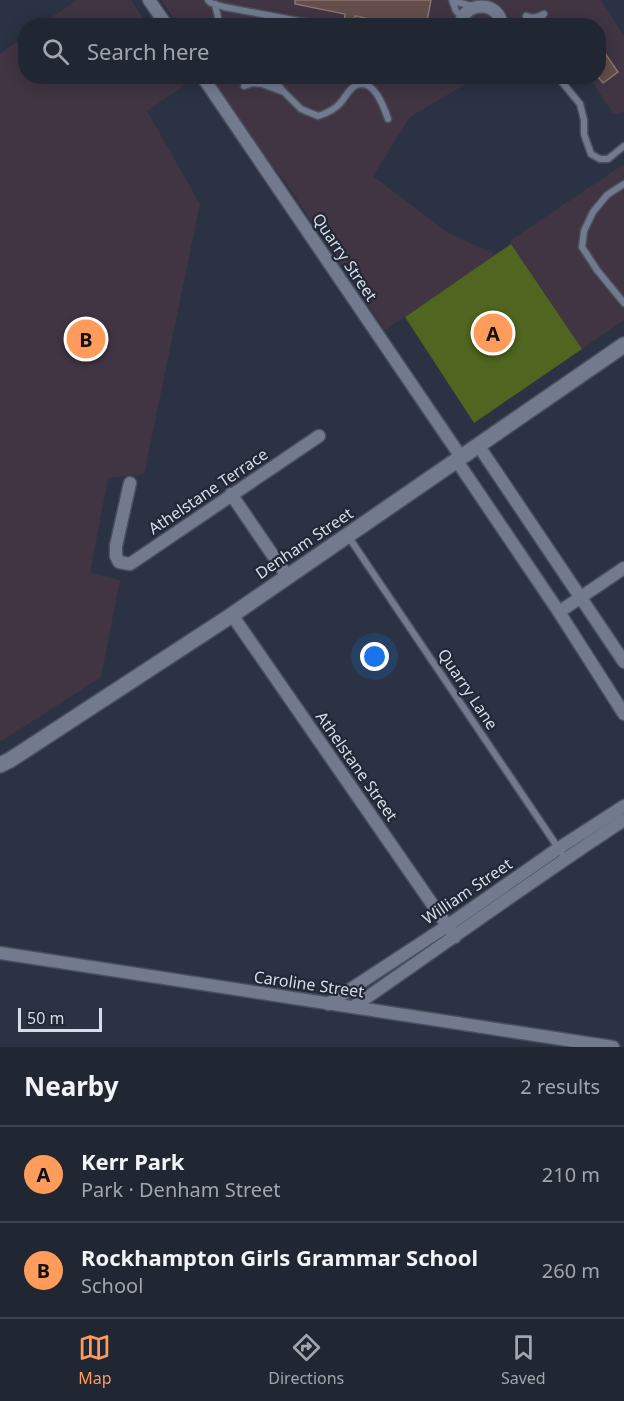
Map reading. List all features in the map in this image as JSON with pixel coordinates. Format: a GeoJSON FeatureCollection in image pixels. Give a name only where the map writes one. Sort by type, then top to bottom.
{"type":"FeatureCollection","features":[{"type":"Feature","properties":{"kind":"street"},"geometry":{"type":"LineString","coordinates":[[149,0],[161,18]]}},
{"type":"Feature","properties":{"kind":"street"},"geometry":{"type":"LineString","coordinates":[[462,18],[464,13],[475,4],[481,3],[493,4],[502,18]]}},
{"type":"Feature","properties":{"kind":"street","name":"Quarry Street"},"geometry":{"type":"LineString","coordinates":[[207,84],[459,459],[624,714]]}},
{"type":"Feature","properties":{"kind":"street","name":"Denham Street"},"geometry":{"type":"LineString","coordinates":[[0,765],[232,615],[624,345]]}},
{"type":"Feature","properties":{"kind":"street","name":"Athelstane Terrace"},"geometry":{"type":"LineString","coordinates":[[130,483],[116,546],[116,556],[119,562],[130,564],[319,436]]}},
{"type":"Feature","properties":{"kind":"street"},"geometry":{"type":"LineString","coordinates":[[478,445],[624,662]]}},
{"type":"Feature","properties":{"kind":"street"},"geometry":{"type":"LineString","coordinates":[[231,494],[288,576]]}},
{"type":"Feature","properties":{"kind":"street"},"geometry":{"type":"LineString","coordinates":[[559,612],[624,568]]}},
{"type":"Feature","properties":{"kind":"street","name":"Athelstane Street"},"geometry":{"type":"LineString","coordinates":[[232,615],[455,937]]}},
{"type":"Feature","properties":{"kind":"street","name":"William Street"},"geometry":{"type":"LineString","coordinates":[[353,1007],[455,937],[624,806]]}},
{"type":"Feature","properties":{"kind":"street","name":"William Street"},"geometry":{"type":"LineString","coordinates":[[328,1004],[562,853],[624,820]]}},
{"type":"Feature","properties":{"kind":"street","name":"Caroline Street"},"geometry":{"type":"LineString","coordinates":[[0,952],[614,1047]]}},
{"type":"Feature","properties":{"kind":"lane"},"geometry":{"type":"LineString","coordinates":[[208,0],[215,4],[285,18]]}},
{"type":"Feature","properties":{"kind":"lane"},"geometry":{"type":"LineString","coordinates":[[459,18],[453,1],[475,4]]}},
{"type":"Feature","properties":{"kind":"lane"},"geometry":{"type":"LineString","coordinates":[[215,4],[218,18]]}},
{"type":"Feature","properties":{"kind":"lane"},"geometry":{"type":"LineString","coordinates":[[531,18],[544,14],[541,18]]}},
{"type":"Feature","properties":{"kind":"lane"},"geometry":{"type":"LineString","coordinates":[[244,86],[251,84]]}},
{"type":"Feature","properties":{"kind":"lane"},"geometry":{"type":"LineString","coordinates":[[262,84],[284,92]]}},
{"type":"Feature","properties":{"kind":"lane"},"geometry":{"type":"LineString","coordinates":[[277,84],[300,109],[318,116],[336,108],[356,85],[370,86],[381,101],[388,119]]}},
{"type":"Feature","properties":{"kind":"lane"},"geometry":{"type":"LineString","coordinates":[[564,84],[580,104],[584,120],[584,134],[591,154],[600,159],[608,159],[624,146]]}},
{"type":"Feature","properties":{"kind":"lane"},"geometry":{"type":"LineString","coordinates":[[624,184],[607,195],[593,212],[584,231],[582,247],[597,270],[624,303]]}},
{"type":"Feature","properties":{"kind":"lane","name":"Quarry Lane"},"geometry":{"type":"LineString","coordinates":[[347,536],[562,853]]}},
{"type":"Feature","properties":{"kind":"shaded area"},"geometry":{"type":"Polygon","coordinates":[[[77,0],[131,0],[143,18],[50,18],[77,0]]]}},
{"type":"Feature","properties":{"kind":"shaded area"},"geometry":{"type":"Polygon","coordinates":[[[161,0],[601,0],[624,36],[624,112],[613,113],[594,84],[606,84],[606,18],[173,18],[161,0]]]}},
{"type":"Feature","properties":{"kind":"shaded area"},"geometry":{"type":"Polygon","coordinates":[[[18,41],[18,84],[187,84],[147,111],[200,204],[144,474],[108,478],[90,573],[120,580],[101,677],[0,742],[0,54],[18,41]]]}},
{"type":"Feature","properties":{"kind":"shaded area"},"geometry":{"type":"Polygon","coordinates":[[[217,84],[466,84],[410,117],[373,176],[447,232],[496,255],[385,330],[284,180],[268,163],[244,130],[237,114],[217,84]]]}},
{"type":"Feature","properties":{"kind":"shaded area"},"geometry":{"type":"Polygon","coordinates":[[[624,164],[624,320],[582,349],[511,244],[511,240],[624,164]]]}},
{"type":"Feature","properties":{"kind":"green space"},"geometry":{"type":"Polygon","coordinates":[[[511,244],[582,349],[474,423],[405,317],[511,244]]]}},
{"type":"Feature","properties":{"kind":"building"},"geometry":{"type":"Polygon","coordinates":[[[295,0],[431,0],[428,18],[355,16],[355,18],[345,18],[345,14],[295,4],[295,0]]]}},
{"type":"Feature","properties":{"kind":"building"},"geometry":{"type":"Polygon","coordinates":[[[606,55],[618,72],[606,81],[606,55]]]}},
{"type":"Feature","properties":{"kind":"place","name":"Kerr Park"},"geometry":{"type":"Point","coordinates":[493,333]}},
{"type":"Feature","properties":{"kind":"place","name":"Rockhampton Girls Grammar School"},"geometry":{"type":"Point","coordinates":[86,339]}}]}
